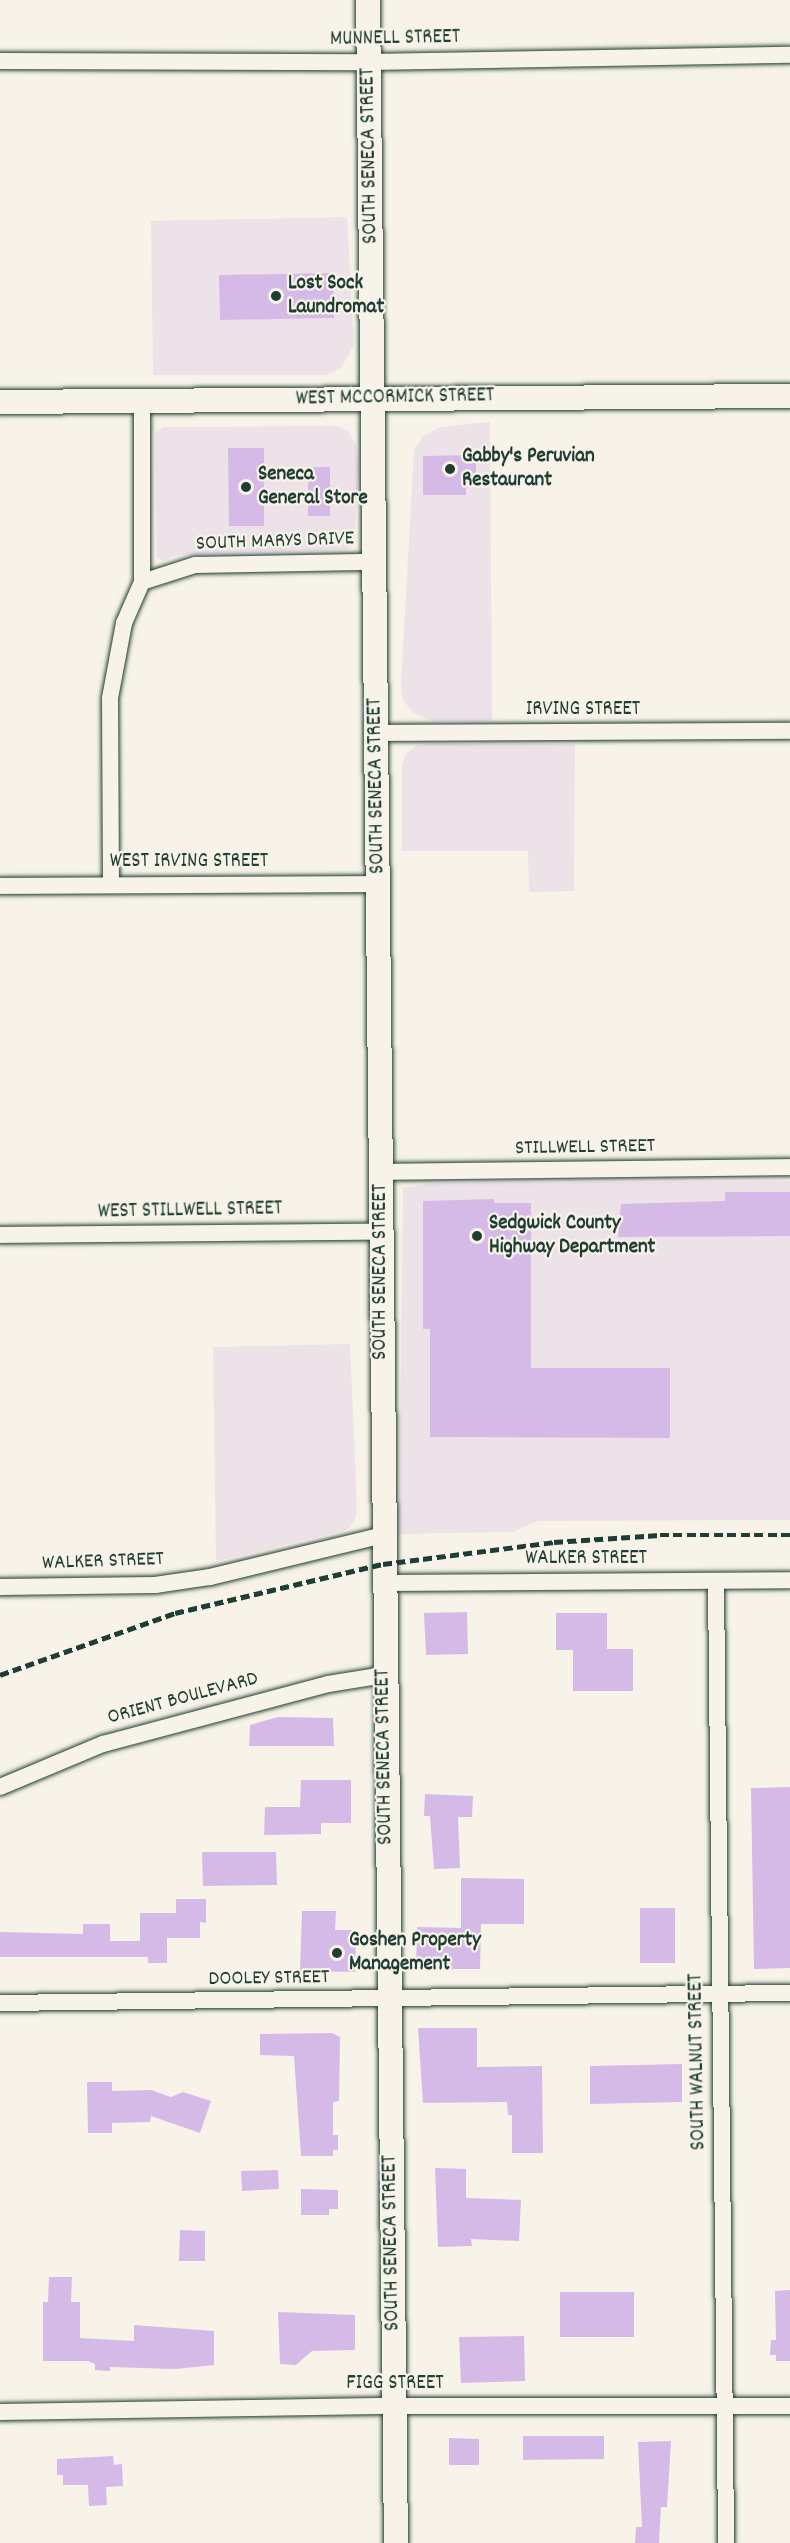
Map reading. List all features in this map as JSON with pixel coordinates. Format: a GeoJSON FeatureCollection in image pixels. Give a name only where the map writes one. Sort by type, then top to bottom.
{"type":"FeatureCollection","features":[{"type":"Feature","properties":{"kind":"street","name":"SOUTH SENECA STREET"},"geometry":{"type":"LineString","coordinates":[[368,0],[384,1675],[396,2543]]}},
{"type":"Feature","properties":{"kind":"street","name":"MUNNELL STREET"},"geometry":{"type":"LineString","coordinates":[[0,62],[369,62],[790,55]]}},
{"type":"Feature","properties":{"kind":"street","name":"WEST MCCORMICK STREET"},"geometry":{"type":"LineString","coordinates":[[0,402],[790,396]]}},
{"type":"Feature","properties":{"kind":"street"},"geometry":{"type":"LineString","coordinates":[[111,885],[110,698],[124,623],[142,582],[142,401]]}},
{"type":"Feature","properties":{"kind":"street","name":"SOUTH MARYS DRIVE"},"geometry":{"type":"LineString","coordinates":[[142,582],[195,565],[375,562]]}},
{"type":"Feature","properties":{"kind":"street","name":"IRVING STREET"},"geometry":{"type":"LineString","coordinates":[[376,733],[790,731]]}},
{"type":"Feature","properties":{"kind":"street","name":"WEST IRVING STREET"},"geometry":{"type":"LineString","coordinates":[[0,886],[378,884]]}},
{"type":"Feature","properties":{"kind":"street","name":"STILLWELL STREET"},"geometry":{"type":"LineString","coordinates":[[380,1172],[790,1167]]}},
{"type":"Feature","properties":{"kind":"street","name":"WEST STILLWELL STREET"},"geometry":{"type":"LineString","coordinates":[[0,1235],[381,1232]]}},
{"type":"Feature","properties":{"kind":"street","name":"WALKER STREET"},"geometry":{"type":"LineString","coordinates":[[0,1587],[155,1586],[210,1577],[383,1535]]}},
{"type":"Feature","properties":{"kind":"street","name":"WALKER STREET"},"geometry":{"type":"LineString","coordinates":[[383,1583],[790,1580]]}},
{"type":"Feature","properties":{"kind":"street","name":"SOUTH WALNUT STREET"},"geometry":{"type":"LineString","coordinates":[[716,1581],[726,2543]]}},
{"type":"Feature","properties":{"kind":"street","name":"ORIENT BOULEVARD"},"geometry":{"type":"LineString","coordinates":[[0,1788],[103,1744],[328,1684],[384,1675]]}},
{"type":"Feature","properties":{"kind":"street","name":"DOOLEY STREET"},"geometry":{"type":"LineString","coordinates":[[0,2003],[388,2000],[790,1993]]}},
{"type":"Feature","properties":{"kind":"street","name":"FIGG STREET"},"geometry":{"type":"LineString","coordinates":[[0,2412],[394,2406],[790,2406]]}},
{"type":"Feature","properties":{"kind":"shaded area"},"geometry":{"type":"Polygon","coordinates":[[[347,217],[354,345],[341,368],[327,375],[153,375],[151,221],[347,217]]]}},
{"type":"Feature","properties":{"kind":"shaded area"},"geometry":{"type":"Polygon","coordinates":[[[490,422],[492,721],[434,721],[413,713],[403,700],[401,684],[414,450],[423,436],[441,427],[490,422]]]}},
{"type":"Feature","properties":{"kind":"shaded area"},"geometry":{"type":"Polygon","coordinates":[[[337,426],[348,431],[356,445],[359,466],[354,545],[345,550],[175,555],[164,561],[157,558],[155,434],[163,427],[337,426]]]}},
{"type":"Feature","properties":{"kind":"shaded area"},"geometry":{"type":"Polygon","coordinates":[[[429,744],[575,744],[574,891],[529,892],[528,851],[402,851],[402,765],[406,754],[416,746],[429,744]]]}},
{"type":"Feature","properties":{"kind":"shaded area"},"geometry":{"type":"Polygon","coordinates":[[[790,1181],[790,1520],[537,1521],[513,1532],[399,1534],[403,1188],[434,1183],[790,1181]]]}},
{"type":"Feature","properties":{"kind":"shaded area"},"geometry":{"type":"Polygon","coordinates":[[[350,1344],[357,1508],[354,1522],[346,1530],[216,1561],[213,1347],[350,1344]]]}},
{"type":"Feature","properties":{"kind":"building","name":"Lost Sock Laundromat"},"geometry":{"type":"Polygon","coordinates":[[[333,273],[334,318],[220,320],[219,275],[333,273]]]}},
{"type":"Feature","properties":{"kind":"building","name":"Seneca General Store"},"geometry":{"type":"Polygon","coordinates":[[[228,448],[264,448],[264,526],[229,526],[228,448]]]}},
{"type":"Feature","properties":{"kind":"building","name":"Gabby's Peruvian Restaurant"},"geometry":{"type":"Polygon","coordinates":[[[476,455],[476,483],[466,483],[466,495],[423,495],[423,456],[476,455]]]}},
{"type":"Feature","properties":{"kind":"building"},"geometry":{"type":"Polygon","coordinates":[[[308,467],[330,467],[330,516],[308,516],[308,467]]]}},
{"type":"Feature","properties":{"kind":"building"},"geometry":{"type":"Polygon","coordinates":[[[725,1192],[790,1192],[790,1236],[618,1237],[621,1204],[725,1201],[725,1192]]]}},
{"type":"Feature","properties":{"kind":"building"},"geometry":{"type":"Polygon","coordinates":[[[494,1199],[494,1203],[531,1203],[531,1368],[670,1368],[670,1438],[430,1437],[430,1329],[423,1329],[423,1201],[494,1199]]]}},
{"type":"Feature","properties":{"kind":"building"},"geometry":{"type":"Polygon","coordinates":[[[467,1612],[468,1654],[426,1655],[424,1613],[467,1612]]]}},
{"type":"Feature","properties":{"kind":"building"},"geometry":{"type":"Polygon","coordinates":[[[556,1613],[607,1613],[607,1649],[633,1649],[633,1691],[573,1691],[573,1650],[556,1650],[556,1613]]]}},
{"type":"Feature","properties":{"kind":"building"},"geometry":{"type":"Polygon","coordinates":[[[278,1717],[333,1718],[334,1746],[249,1746],[250,1725],[278,1717]]]}},
{"type":"Feature","properties":{"kind":"building"},"geometry":{"type":"Polygon","coordinates":[[[301,1780],[351,1780],[351,1823],[321,1823],[321,1834],[264,1835],[265,1807],[300,1807],[301,1780]]]}},
{"type":"Feature","properties":{"kind":"building"},"geometry":{"type":"Polygon","coordinates":[[[790,1787],[790,1968],[754,1969],[751,1788],[790,1787]]]}},
{"type":"Feature","properties":{"kind":"building"},"geometry":{"type":"Polygon","coordinates":[[[425,1794],[473,1796],[472,1817],[458,1817],[460,1868],[434,1869],[430,1816],[424,1816],[425,1794]]]}},
{"type":"Feature","properties":{"kind":"building"},"geometry":{"type":"Polygon","coordinates":[[[202,1852],[276,1852],[277,1885],[203,1886],[202,1852]]]}},
{"type":"Feature","properties":{"kind":"building"},"geometry":{"type":"Polygon","coordinates":[[[461,1878],[524,1879],[524,1924],[481,1924],[480,1969],[416,1969],[417,1927],[461,1928],[461,1878]]]}},
{"type":"Feature","properties":{"kind":"building"},"geometry":{"type":"Polygon","coordinates":[[[176,1899],[206,1899],[206,1923],[200,1922],[200,1938],[167,1938],[167,1963],[148,1963],[148,1957],[0,1957],[0,1932],[83,1934],[83,1924],[110,1924],[110,1941],[140,1941],[140,1913],[176,1913],[176,1899]]]}},
{"type":"Feature","properties":{"kind":"building"},"geometry":{"type":"Polygon","coordinates":[[[640,1908],[675,1908],[675,1963],[640,1963],[640,1908]]]}},
{"type":"Feature","properties":{"kind":"building"},"geometry":{"type":"Polygon","coordinates":[[[302,1911],[336,1911],[335,1930],[356,1930],[355,1972],[300,1971],[302,1911]]]}},
{"type":"Feature","properties":{"kind":"building"},"geometry":{"type":"Polygon","coordinates":[[[418,2028],[477,2028],[477,2067],[542,2066],[543,2153],[512,2153],[512,2115],[508,2115],[507,2102],[423,2103],[418,2028]]]}},
{"type":"Feature","properties":{"kind":"building"},"geometry":{"type":"Polygon","coordinates":[[[332,2033],[340,2037],[339,2101],[333,2102],[333,2135],[338,2135],[338,2150],[333,2150],[333,2156],[301,2156],[294,2056],[260,2055],[260,2034],[332,2033]]]}},
{"type":"Feature","properties":{"kind":"building"},"geometry":{"type":"Polygon","coordinates":[[[682,2064],[682,2102],[590,2104],[590,2066],[682,2064]]]}},
{"type":"Feature","properties":{"kind":"building"},"geometry":{"type":"Polygon","coordinates":[[[87,2082],[112,2082],[112,2091],[151,2090],[171,2097],[183,2092],[211,2101],[200,2133],[151,2116],[150,2122],[112,2123],[112,2133],[88,2133],[87,2082]]]}},
{"type":"Feature","properties":{"kind":"building"},"geometry":{"type":"Polygon","coordinates":[[[435,2168],[466,2169],[466,2198],[521,2200],[519,2241],[471,2239],[472,2246],[438,2247],[435,2168]]]}},
{"type":"Feature","properties":{"kind":"building"},"geometry":{"type":"Polygon","coordinates":[[[278,2170],[279,2189],[242,2191],[241,2171],[278,2170]]]}},
{"type":"Feature","properties":{"kind":"building"},"geometry":{"type":"Polygon","coordinates":[[[301,2189],[338,2190],[338,2209],[329,2209],[329,2215],[301,2215],[301,2189]]]}},
{"type":"Feature","properties":{"kind":"building"},"geometry":{"type":"Polygon","coordinates":[[[180,2230],[205,2231],[205,2261],[179,2261],[180,2230]]]}},
{"type":"Feature","properties":{"kind":"building"},"geometry":{"type":"Polygon","coordinates":[[[49,2277],[72,2277],[71,2302],[80,2302],[80,2338],[134,2341],[134,2325],[214,2331],[214,2365],[176,2369],[110,2367],[110,2371],[95,2370],[95,2364],[88,2361],[43,2361],[43,2302],[48,2302],[49,2277]]]}},
{"type":"Feature","properties":{"kind":"building"},"geometry":{"type":"Polygon","coordinates":[[[790,2290],[790,2361],[776,2361],[776,2355],[770,2355],[771,2340],[776,2340],[775,2291],[790,2290]]]}},
{"type":"Feature","properties":{"kind":"building"},"geometry":{"type":"Polygon","coordinates":[[[560,2292],[634,2292],[634,2337],[560,2337],[560,2292]]]}},
{"type":"Feature","properties":{"kind":"building"},"geometry":{"type":"Polygon","coordinates":[[[278,2312],[355,2315],[355,2350],[312,2351],[296,2365],[280,2364],[278,2312]]]}},
{"type":"Feature","properties":{"kind":"building"},"geometry":{"type":"Polygon","coordinates":[[[524,2336],[525,2381],[461,2383],[459,2337],[524,2336]]]}},
{"type":"Feature","properties":{"kind":"building"},"geometry":{"type":"Polygon","coordinates":[[[523,2436],[604,2436],[604,2459],[523,2460],[523,2436]]]}},
{"type":"Feature","properties":{"kind":"building"},"geometry":{"type":"Polygon","coordinates":[[[449,2438],[479,2439],[479,2465],[449,2465],[449,2438]]]}},
{"type":"Feature","properties":{"kind":"building"},"geometry":{"type":"Polygon","coordinates":[[[671,2441],[667,2507],[661,2507],[659,2543],[635,2543],[636,2527],[642,2527],[638,2442],[671,2441]]]}},
{"type":"Feature","properties":{"kind":"building"},"geometry":{"type":"Polygon","coordinates":[[[113,2456],[114,2465],[122,2464],[123,2486],[106,2487],[107,2505],[89,2506],[88,2485],[63,2485],[63,2475],[57,2475],[57,2459],[113,2456]]]}},
{"type":"Feature","properties":{"kind":"railway"},"geometry":{"type":"LineString","coordinates":[[0,1675],[175,1613],[383,1564],[554,1542],[660,1535],[790,1535]]}},
{"type":"Feature","properties":{"kind":"place","name":"Lost Sock Laundromat"},"geometry":{"type":"Point","coordinates":[276,296]}},
{"type":"Feature","properties":{"kind":"place","name":"Gabby's Peruvian Restaurant"},"geometry":{"type":"Point","coordinates":[450,469]}},
{"type":"Feature","properties":{"kind":"place","name":"Seneca General Store"},"geometry":{"type":"Point","coordinates":[246,487]}},
{"type":"Feature","properties":{"kind":"place","name":"Sedgwick County Highway Department"},"geometry":{"type":"Point","coordinates":[477,1236]}},
{"type":"Feature","properties":{"kind":"place","name":"Goshen Property Management"},"geometry":{"type":"Point","coordinates":[337,1953]}}]}
